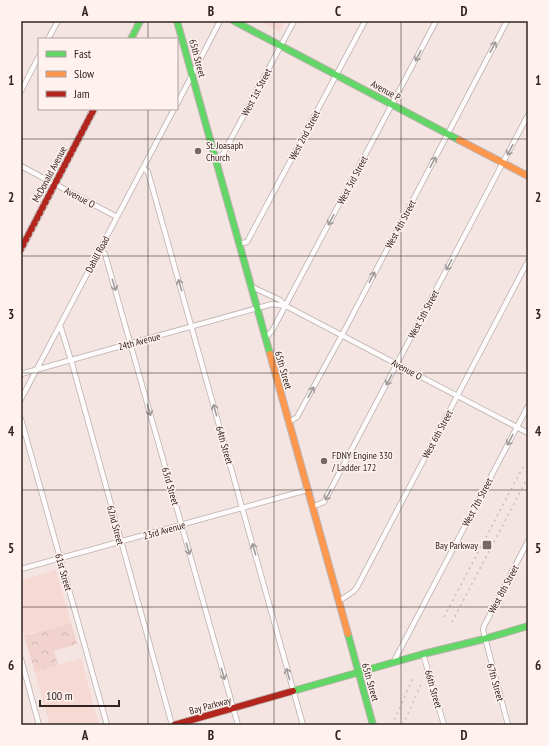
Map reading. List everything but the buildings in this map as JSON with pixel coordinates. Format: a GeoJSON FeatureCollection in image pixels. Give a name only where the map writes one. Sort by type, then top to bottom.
{"type":"FeatureCollection","features":[{"type":"Feature","properties":{"kind":"main road"},"geometry":{"type":"LineString","coordinates":[[132,38],[140,21]]}},
{"type":"Feature","properties":{"kind":"main road","name":"65th Street"},"geometry":{"type":"LineString","coordinates":[[177,21],[373,725]]}},
{"type":"Feature","properties":{"kind":"main road","name":"Avenue P"},"geometry":{"type":"LineString","coordinates":[[234,21],[528,176]]}},
{"type":"Feature","properties":{"kind":"main road","name":"McDonald Avenue"},"geometry":{"type":"LineString","coordinates":[[21,249],[93,110]]}},
{"type":"Feature","properties":{"kind":"main road","name":"Bay Parkway"},"geometry":{"type":"LineString","coordinates":[[173,725],[423,654],[484,639],[528,626]]}},
{"type":"Feature","properties":{"kind":"street"},"geometry":{"type":"LineString","coordinates":[[49,38],[58,21]]}},
{"type":"Feature","properties":{"kind":"street"},"geometry":{"type":"LineString","coordinates":[[178,102],[220,21]]}},
{"type":"Feature","properties":{"kind":"street","name":"West 1st Street"},"geometry":{"type":"LineString","coordinates":[[215,159],[223,154],[294,21]]}},
{"type":"Feature","properties":{"kind":"street","name":"West 2nd Street"},"geometry":{"type":"LineString","coordinates":[[239,244],[247,242],[365,21]]}},
{"type":"Feature","properties":{"kind":"street","name":"West 3rd Street"},"geometry":{"type":"LineString","coordinates":[[265,338],[272,331],[286,306],[436,21]]}},
{"type":"Feature","properties":{"kind":"street","name":"West 4th Street"},"geometry":{"type":"LineString","coordinates":[[288,423],[297,417],[342,335],[507,21]]}},
{"type":"Feature","properties":{"kind":"street"},"geometry":{"type":"LineString","coordinates":[[21,91],[38,58]]}},
{"type":"Feature","properties":{"kind":"street","name":"Dahill Road"},"geometry":{"type":"LineString","coordinates":[[21,399],[173,110]]}},
{"type":"Feature","properties":{"kind":"street","name":"West 5th Street"},"geometry":{"type":"LineString","coordinates":[[312,507],[324,502],[528,116]]}},
{"type":"Feature","properties":{"kind":"street","name":"Avenue O"},"geometry":{"type":"LineString","coordinates":[[21,166],[117,217]]}},
{"type":"Feature","properties":{"kind":"street","name":"64th Street"},"geometry":{"type":"LineString","coordinates":[[143,168],[148,172],[303,725]]}},
{"type":"Feature","properties":{"kind":"street","name":"63rd Street"},"geometry":{"type":"LineString","coordinates":[[100,249],[105,254],[131,343],[238,725]]}},
{"type":"Feature","properties":{"kind":"street","name":"West 6th Street"},"geometry":{"type":"LineString","coordinates":[[339,601],[354,591],[357,587],[528,261]]}},
{"type":"Feature","properties":{"kind":"street","name":"Avenue O"},"geometry":{"type":"LineString","coordinates":[[250,286],[280,300],[286,306],[528,433]]}},
{"type":"Feature","properties":{"kind":"street","name":"Avenue O"},"geometry":{"type":"LineString","coordinates":[[257,308],[272,304],[286,306]]}},
{"type":"Feature","properties":{"kind":"street","name":"24th Avenue"},"geometry":{"type":"LineString","coordinates":[[21,374],[257,308]]}},
{"type":"Feature","properties":{"kind":"street","name":"62nd Street"},"geometry":{"type":"LineString","coordinates":[[60,325],[173,725]]}},
{"type":"Feature","properties":{"kind":"street","name":"West 7th Street"},"geometry":{"type":"LineString","coordinates":[[394,663],[528,406]]}},
{"type":"Feature","properties":{"kind":"street","name":"61st Street"},"geometry":{"type":"LineString","coordinates":[[21,419],[107,725]]}},
{"type":"Feature","properties":{"kind":"street","name":"23rd Avenue"},"geometry":{"type":"LineString","coordinates":[[21,569],[307,490]]}},
{"type":"Feature","properties":{"kind":"street","name":"West 8th Street"},"geometry":{"type":"LineString","coordinates":[[484,639],[484,626],[528,541]]}},
{"type":"Feature","properties":{"kind":"street","name":"67th Street"},"geometry":{"type":"LineString","coordinates":[[484,639],[508,725]]}},
{"type":"Feature","properties":{"kind":"street","name":"66th Street"},"geometry":{"type":"LineString","coordinates":[[423,654],[444,725]]}},
{"type":"Feature","properties":{"kind":"street"},"geometry":{"type":"LineString","coordinates":[[21,659],[39,725]]}},
{"type":"Feature","properties":{"kind":"shaded area"},"geometry":{"type":"Polygon","coordinates":[[[260,21],[285,21],[280,32],[260,21]]]}},
{"type":"Feature","properties":{"kind":"shaded area"},"geometry":{"type":"Polygon","coordinates":[[[56,570],[71,623],[24,635],[21,623],[21,580],[56,570]]]}},
{"type":"Feature","properties":{"kind":"shaded area"},"geometry":{"type":"Polygon","coordinates":[[[81,658],[99,725],[50,725],[35,672],[81,658]]]}},
{"type":"Feature","properties":{"kind":"green space"},"geometry":{"type":"Polygon","coordinates":[[[71,623],[77,644],[54,651],[58,665],[35,672],[24,636],[71,623]]]}},
{"type":"Feature","properties":{"kind":"green space"},"geometry":{"type":"Polygon","coordinates":[[[56,630],[61,648],[52,650],[47,632],[56,630]]]}},
{"type":"Feature","properties":{"kind":"railway"},"geometry":{"type":"LineString","coordinates":[[128,38],[137,21]]}},
{"type":"Feature","properties":{"kind":"railway"},"geometry":{"type":"LineString","coordinates":[[136,38],[144,21]]}},
{"type":"Feature","properties":{"kind":"railway"},"geometry":{"type":"LineString","coordinates":[[21,241],[89,110]]}},
{"type":"Feature","properties":{"kind":"railway"},"geometry":{"type":"LineString","coordinates":[[21,255],[97,110]]}},
{"type":"Feature","properties":{"kind":"railway"},"geometry":{"type":"LineString","coordinates":[[444,617],[525,463]]}},
{"type":"Feature","properties":{"kind":"railway"},"geometry":{"type":"LineString","coordinates":[[452,622],[528,477]]}},
{"type":"Feature","properties":{"kind":"railway"},"geometry":{"type":"LineString","coordinates":[[392,725],[413,678]]}},
{"type":"Feature","properties":{"kind":"railway"},"geometry":{"type":"LineString","coordinates":[[403,725],[422,682]]}},
{"type":"Feature","properties":{"kind":"traffic: fast"},"geometry":{"type":"LineString","coordinates":[[132,38],[140,21]]}},
{"type":"Feature","properties":{"kind":"traffic: fast"},"geometry":{"type":"LineString","coordinates":[[177,21],[270,354]]}},
{"type":"Feature","properties":{"kind":"traffic: fast"},"geometry":{"type":"LineString","coordinates":[[234,21],[459,140]]}},
{"type":"Feature","properties":{"kind":"traffic: fast"},"geometry":{"type":"LineString","coordinates":[[293,691],[528,626]]}},
{"type":"Feature","properties":{"kind":"traffic: fast"},"geometry":{"type":"LineString","coordinates":[[348,634],[373,725]]}},
{"type":"Feature","properties":{"kind":"traffic: slow"},"geometry":{"type":"LineString","coordinates":[[459,140],[528,176]]}},
{"type":"Feature","properties":{"kind":"traffic: slow"},"geometry":{"type":"LineString","coordinates":[[270,354],[348,634]]}},
{"type":"Feature","properties":{"kind":"traffic: jam"},"geometry":{"type":"LineString","coordinates":[[21,249],[93,110]]}},
{"type":"Feature","properties":{"kind":"traffic: jam"},"geometry":{"type":"LineString","coordinates":[[174,725],[293,691]]}},
{"type":"Feature","properties":{"kind":"place","name":"St. Joasaph Church"},"geometry":{"type":"Point","coordinates":[198,151]}},
{"type":"Feature","properties":{"kind":"place","name":"FDNY Engine 330 / Ladder 172"},"geometry":{"type":"Point","coordinates":[324,461]}},
{"type":"Feature","properties":{"kind":"place","name":"Bay Parkway"},"geometry":{"type":"Point","coordinates":[487,545]}}]}
